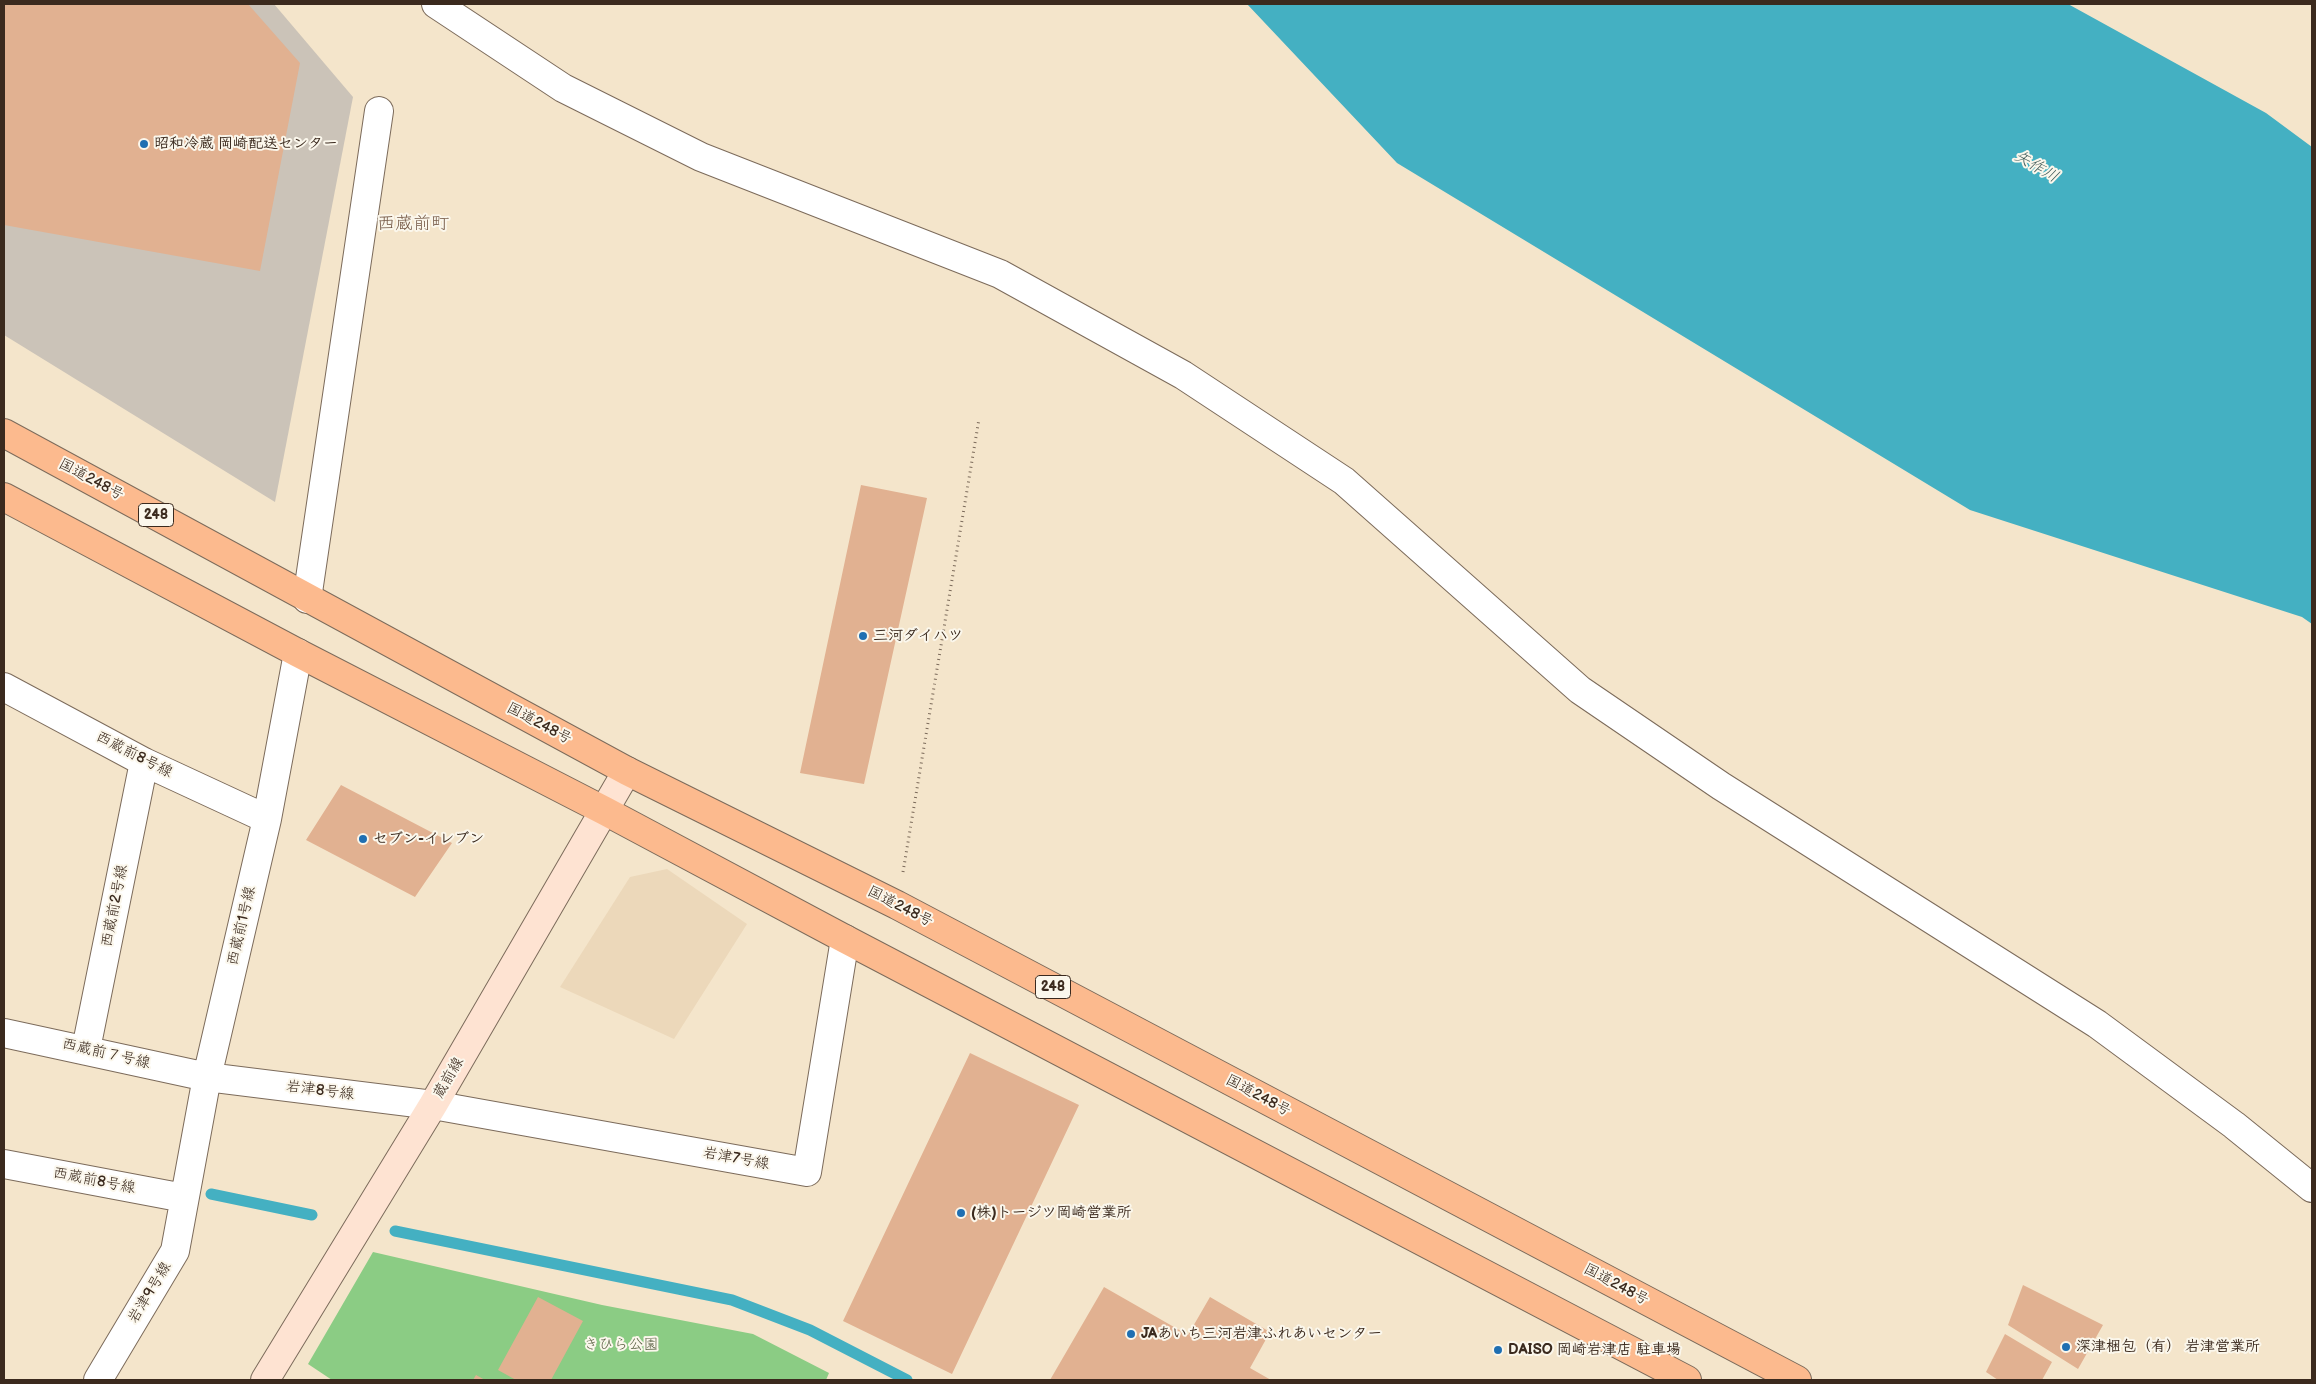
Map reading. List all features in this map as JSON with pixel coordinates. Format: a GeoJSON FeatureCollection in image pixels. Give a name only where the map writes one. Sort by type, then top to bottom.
{"type":"FeatureCollection","features":[{"type":"Feature","properties":{"kind":"highway","name":"国道248号"},"geometry":{"type":"LineString","coordinates":[[4,433],[307,599],[628,771],[897,905],[1797,1380]]}},
{"type":"Feature","properties":{"kind":"highway"},"geometry":{"type":"LineString","coordinates":[[4,497],[298,653],[605,811],[845,939],[1687,1380]]}},
{"type":"Feature","properties":{"kind":"street"},"geometry":{"type":"LineString","coordinates":[[436,4],[563,88],[700,157],[1000,274],[1183,375],[1344,481],[1580,690],[1721,786],[2097,1024],[2234,1125],[2312,1188]]}},
{"type":"Feature","properties":{"kind":"street"},"geometry":{"type":"LineString","coordinates":[[307,599],[380,111]]}},
{"type":"Feature","properties":{"kind":"street","name":"西蔵前1号線"},"geometry":{"type":"LineString","coordinates":[[184,1198],[207,1077],[267,819],[298,653]]}},
{"type":"Feature","properties":{"kind":"street","name":"西蔵前8号線"},"geometry":{"type":"LineString","coordinates":[[4,686],[144,762],[267,819]]}},
{"type":"Feature","properties":{"kind":"street","name":"西蔵前2号線"},"geometry":{"type":"LineString","coordinates":[[86,1049],[144,762]]}},
{"type":"Feature","properties":{"kind":"street","name":"蔵前線"},"geometry":{"type":"LineString","coordinates":[[265,1380],[433,1106],[628,771]]}},
{"type":"Feature","properties":{"kind":"street","name":"岩津7号線"},"geometry":{"type":"LineString","coordinates":[[433,1106],[807,1172],[845,939]]}},
{"type":"Feature","properties":{"kind":"street","name":"西蔵前７号線"},"geometry":{"type":"LineString","coordinates":[[4,1033],[86,1049],[207,1077]]}},
{"type":"Feature","properties":{"kind":"street","name":"岩津8号線"},"geometry":{"type":"LineString","coordinates":[[207,1077],[433,1106]]}},
{"type":"Feature","properties":{"kind":"street","name":"西蔵前8号線"},"geometry":{"type":"LineString","coordinates":[[4,1164],[184,1198]]}},
{"type":"Feature","properties":{"kind":"street","name":"岩津9号線"},"geometry":{"type":"LineString","coordinates":[[98,1380],[175,1251],[184,1198]]}},
{"type":"Feature","properties":{"kind":"path"},"geometry":{"type":"LineString","coordinates":[[897,905],[979,419]]}},
{"type":"Feature","properties":{"kind":"shaded area"},"geometry":{"type":"Polygon","coordinates":[[[4,4],[274,4],[353,97],[275,502],[4,335],[4,4]]]}},
{"type":"Feature","properties":{"kind":"shaded area"},"geometry":{"type":"Polygon","coordinates":[[[667,869],[747,924],[674,1039],[560,987],[630,877],[667,869]]]}},
{"type":"Feature","properties":{"kind":"green space","name":"きひら公園"},"geometry":{"type":"Polygon","coordinates":[[[373,1252],[602,1305],[753,1334],[829,1373],[826,1380],[332,1380],[308,1364],[373,1252]]]}},
{"type":"Feature","properties":{"kind":"water","name":"矢作川"},"geometry":{"type":"Polygon","coordinates":[[[1247,4],[2068,4],[2266,113],[2312,147],[2312,624],[2302,617],[1970,510],[1397,163],[1247,4]]]}},
{"type":"Feature","properties":{"kind":"building","name":"昭和冷蔵 岡崎配送センター"},"geometry":{"type":"Polygon","coordinates":[[[4,4],[248,4],[300,63],[260,271],[4,225],[4,4]]]}},
{"type":"Feature","properties":{"kind":"building","name":"三河ダイハツ"},"geometry":{"type":"Polygon","coordinates":[[[861,485],[927,498],[864,784],[800,773],[861,485]]]}},
{"type":"Feature","properties":{"kind":"building"},"geometry":{"type":"Polygon","coordinates":[[[341,785],[452,843],[415,897],[306,840],[341,785]]]}},
{"type":"Feature","properties":{"kind":"building","name":"(株)トージツ岡崎営業所"},"geometry":{"type":"Polygon","coordinates":[[[970,1053],[1079,1105],[952,1374],[843,1321],[970,1053]]]}},
{"type":"Feature","properties":{"kind":"building","name":"深津梱包（有） 岩津営業所"},"geometry":{"type":"Polygon","coordinates":[[[2023,1285],[2103,1325],[2078,1369],[2008,1325],[2023,1285]]]}},
{"type":"Feature","properties":{"kind":"building","name":"JAあいち三河岩津ふれあいセンター"},"geometry":{"type":"Polygon","coordinates":[[[1104,1287],[1188,1335],[1210,1297],[1270,1332],[1250,1368],[1271,1380],[1050,1380],[1104,1287]]]}},
{"type":"Feature","properties":{"kind":"building"},"geometry":{"type":"Polygon","coordinates":[[[538,1297],[583,1321],[551,1380],[516,1380],[498,1370],[538,1297]]]}},
{"type":"Feature","properties":{"kind":"building"},"geometry":{"type":"Polygon","coordinates":[[[2005,1334],[2052,1362],[2042,1380],[1998,1380],[1986,1372],[2005,1334]]]}},
{"type":"Feature","properties":{"kind":"building"},"geometry":{"type":"Polygon","coordinates":[[[476,1375],[485,1380],[473,1380],[476,1375]]]}},
{"type":"Feature","properties":{"kind":"waterway"},"geometry":{"type":"LineString","coordinates":[[211,1194],[312,1215]]}},
{"type":"Feature","properties":{"kind":"waterway"},"geometry":{"type":"LineString","coordinates":[[395,1231],[732,1300],[810,1330],[907,1380]]}},
{"type":"Feature","properties":{"kind":"place","name":"昭和冷蔵 岡崎配送センター"},"geometry":{"type":"Point","coordinates":[144,144]}},
{"type":"Feature","properties":{"kind":"place","name":"三河ダイハツ"},"geometry":{"type":"Point","coordinates":[863,636]}},
{"type":"Feature","properties":{"kind":"place","name":"セブン-イレブン"},"geometry":{"type":"Point","coordinates":[363,839]}},
{"type":"Feature","properties":{"kind":"place","name":"(株)トージツ岡崎営業所"},"geometry":{"type":"Point","coordinates":[961,1213]}},
{"type":"Feature","properties":{"kind":"place","name":"JAあいち三河岩津ふれあいセンター"},"geometry":{"type":"Point","coordinates":[1131,1334]}},
{"type":"Feature","properties":{"kind":"place","name":"深津梱包（有） 岩津営業所"},"geometry":{"type":"Point","coordinates":[2066,1347]}},
{"type":"Feature","properties":{"kind":"place","name":"DAISO 岡崎岩津店 駐車場"},"geometry":{"type":"Point","coordinates":[1498,1350]}},
{"type":"Feature","properties":{"kind":"district","name":"西蔵前町"},"geometry":{"type":"Point","coordinates":[413,224]}}]}
